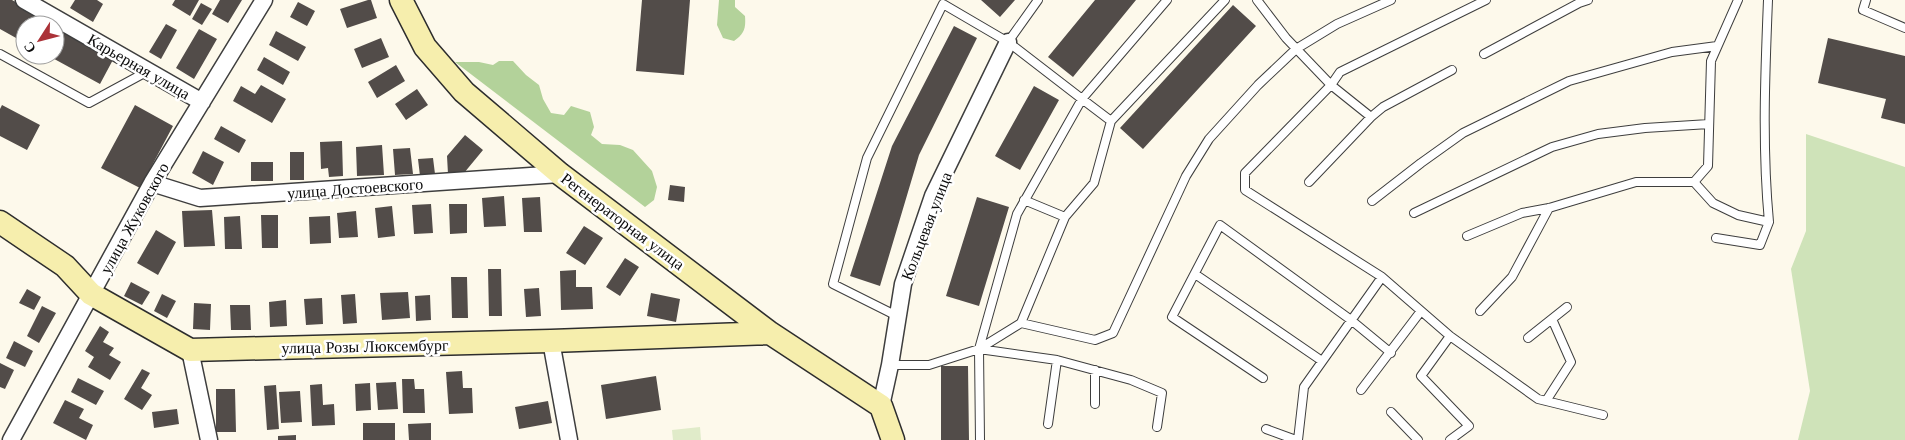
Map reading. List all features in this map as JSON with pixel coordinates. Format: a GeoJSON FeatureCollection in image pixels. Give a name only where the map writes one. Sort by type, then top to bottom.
{"type":"FeatureCollection","features":[{"type":"Feature","properties":{"kind":"street","name":"Карьерная улица"},"geometry":{"type":"LineString","coordinates":[[24,0],[202,102]]}},
{"type":"Feature","properties":{"kind":"street","name":"улица Жуковского"},"geometry":{"type":"LineString","coordinates":[[10,440],[152,183],[264,0]]}},
{"type":"Feature","properties":{"kind":"street","name":"Регенераторная улица"},"geometry":{"type":"LineString","coordinates":[[401,0],[425,47],[464,92],[560,174],[770,333],[881,406]]}},
{"type":"Feature","properties":{"kind":"street","name":"Кольцевая улица"},"geometry":{"type":"LineString","coordinates":[[881,406],[890,365],[903,284],[933,196],[1008,42]]}},
{"type":"Feature","properties":{"kind":"street","name":"улица Достоевского"},"geometry":{"type":"LineString","coordinates":[[152,183],[200,198],[560,174]]}},
{"type":"Feature","properties":{"kind":"street"},"geometry":{"type":"LineString","coordinates":[[0,222],[65,266],[91,294],[190,350],[209,440]]}},
{"type":"Feature","properties":{"kind":"street","name":"улица Розы Люксембург"},"geometry":{"type":"LineString","coordinates":[[190,350],[551,341],[770,333]]}},
{"type":"Feature","properties":{"kind":"street"},"geometry":{"type":"LineString","coordinates":[[551,341],[569,440]]}},
{"type":"Feature","properties":{"kind":"street"},"geometry":{"type":"LineString","coordinates":[[881,406],[893,440]]}},
{"type":"Feature","properties":{"kind":"lane","name":"Кольцевая улица"},"geometry":{"type":"LineString","coordinates":[[1008,42],[1038,0]]}},
{"type":"Feature","properties":{"kind":"lane"},"geometry":{"type":"LineString","coordinates":[[980,440],[978,349],[1017,214],[1082,99],[1166,0]]}},
{"type":"Feature","properties":{"kind":"lane"},"geometry":{"type":"LineString","coordinates":[[890,365],[929,365],[978,349],[1022,323],[1065,217],[1094,184],[1111,121],[1225,0]]}},
{"type":"Feature","properties":{"kind":"lane"},"geometry":{"type":"LineString","coordinates":[[1257,0],[1296,49],[1331,85],[1371,117]]}},
{"type":"Feature","properties":{"kind":"lane"},"geometry":{"type":"LineString","coordinates":[[1022,323],[1095,340],[1113,333],[1186,176],[1208,139],[1258,85],[1296,49],[1337,24],[1391,0]]}},
{"type":"Feature","properties":{"kind":"lane"},"geometry":{"type":"LineString","coordinates":[[1486,0],[1340,72],[1331,85],[1245,173],[1245,190],[1382,277],[1450,336],[1538,400],[1603,416]]}},
{"type":"Feature","properties":{"kind":"lane"},"geometry":{"type":"LineString","coordinates":[[1484,54],[1570,3],[1588,0]]}},
{"type":"Feature","properties":{"kind":"lane"},"geometry":{"type":"LineString","coordinates":[[1694,182],[1708,166],[1711,60],[1738,0]]}},
{"type":"Feature","properties":{"kind":"lane"},"geometry":{"type":"LineString","coordinates":[[1716,238],[1760,245],[1769,222],[1764,173],[1768,0]]}},
{"type":"Feature","properties":{"kind":"lane"},"geometry":{"type":"LineString","coordinates":[[1866,0],[1864,10],[1905,28]]}},
{"type":"Feature","properties":{"kind":"lane"},"geometry":{"type":"LineString","coordinates":[[897,316],[833,284],[867,158],[942,4],[1008,42],[1111,121]]}},
{"type":"Feature","properties":{"kind":"lane"},"geometry":{"type":"LineString","coordinates":[[1372,201],[1463,133],[1569,81],[1672,52],[1717,46]]}},
{"type":"Feature","properties":{"kind":"lane"},"geometry":{"type":"LineString","coordinates":[[0,54],[89,103],[148,71]]}},
{"type":"Feature","properties":{"kind":"lane"},"geometry":{"type":"LineString","coordinates":[[1308,182],[1383,107],[1452,70]]}},
{"type":"Feature","properties":{"kind":"lane"},"geometry":{"type":"LineString","coordinates":[[1414,213],[1552,147],[1598,134],[1645,128],[1709,124]]}},
{"type":"Feature","properties":{"kind":"lane"},"geometry":{"type":"LineString","coordinates":[[1466,236],[1522,213],[1549,208],[1636,182],[1694,182],[1713,203],[1738,215],[1769,222]]}},
{"type":"Feature","properties":{"kind":"lane"},"geometry":{"type":"LineString","coordinates":[[1024,200],[1065,217]]}},
{"type":"Feature","properties":{"kind":"lane"},"geometry":{"type":"LineString","coordinates":[[1480,311],[1512,277],[1549,208]]}},
{"type":"Feature","properties":{"kind":"lane"},"geometry":{"type":"LineString","coordinates":[[1263,378],[1172,316],[1220,225],[1351,320],[1391,353]]}},
{"type":"Feature","properties":{"kind":"lane"},"geometry":{"type":"LineString","coordinates":[[1195,274],[1322,361]]}},
{"type":"Feature","properties":{"kind":"lane"},"geometry":{"type":"LineString","coordinates":[[1266,429],[1297,440],[1304,387],[1382,277]]}},
{"type":"Feature","properties":{"kind":"lane"},"geometry":{"type":"LineString","coordinates":[[1528,338],[1566,307]]}},
{"type":"Feature","properties":{"kind":"lane"},"geometry":{"type":"LineString","coordinates":[[1361,390],[1391,353],[1421,311]]}},
{"type":"Feature","properties":{"kind":"lane"},"geometry":{"type":"LineString","coordinates":[[1546,402],[1571,362],[1552,319]]}},
{"type":"Feature","properties":{"kind":"lane"},"geometry":{"type":"LineString","coordinates":[[1450,336],[1421,376],[1469,426],[1450,440]]}},
{"type":"Feature","properties":{"kind":"lane"},"geometry":{"type":"LineString","coordinates":[[978,349],[1057,360],[1131,380],[1162,393],[1157,427]]}},
{"type":"Feature","properties":{"kind":"lane"},"geometry":{"type":"LineString","coordinates":[[1048,424],[1057,360]]}},
{"type":"Feature","properties":{"kind":"lane"},"geometry":{"type":"LineString","coordinates":[[1095,404],[1096,370]]}},
{"type":"Feature","properties":{"kind":"lane"},"geometry":{"type":"LineString","coordinates":[[1391,412],[1418,440]]}},
{"type":"Feature","properties":{"kind":"green space"},"geometry":{"type":"Polygon","coordinates":[[[719,0],[735,0],[735,7],[745,16],[744,31],[734,41],[723,38],[717,25],[719,0]]]}},
{"type":"Feature","properties":{"kind":"green space"},"geometry":{"type":"Polygon","coordinates":[[[499,61],[513,61],[539,85],[543,99],[551,113],[564,115],[571,106],[590,112],[594,127],[591,135],[602,144],[620,145],[633,150],[652,171],[657,187],[654,200],[645,207],[455,62],[479,62],[493,65],[499,61]]]}},
{"type":"Feature","properties":{"kind":"green space"},"geometry":{"type":"Polygon","coordinates":[[[1806,134],[1905,167],[1905,440],[1798,440],[1810,391],[1791,269],[1806,231],[1806,134]]]}},
{"type":"Feature","properties":{"kind":"green space"},"geometry":{"type":"Polygon","coordinates":[[[700,427],[701,440],[673,440],[672,430],[700,427]]]}},
{"type":"Feature","properties":{"kind":"building"},"geometry":{"type":"Polygon","coordinates":[[[0,0],[12,0],[40,15],[15,15],[15,37],[0,29],[0,0]]]}},
{"type":"Feature","properties":{"kind":"building"},"geometry":{"type":"Polygon","coordinates":[[[75,0],[97,0],[103,4],[93,22],[70,8],[75,0]]]}},
{"type":"Feature","properties":{"kind":"building"},"geometry":{"type":"Polygon","coordinates":[[[175,0],[199,0],[190,16],[172,5],[175,0]]]}},
{"type":"Feature","properties":{"kind":"building"},"geometry":{"type":"Polygon","coordinates":[[[220,0],[242,0],[228,23],[212,14],[220,0]]]}},
{"type":"Feature","properties":{"kind":"building"},"geometry":{"type":"Polygon","coordinates":[[[371,0],[377,18],[347,28],[340,9],[371,0]]]}},
{"type":"Feature","properties":{"kind":"building"},"geometry":{"type":"Polygon","coordinates":[[[642,0],[690,0],[684,75],[636,71],[642,0]]]}},
{"type":"Feature","properties":{"kind":"building"},"geometry":{"type":"Polygon","coordinates":[[[981,0],[1015,0],[1000,17],[981,0]]]}},
{"type":"Feature","properties":{"kind":"building"},"geometry":{"type":"Polygon","coordinates":[[[1095,0],[1136,0],[1073,77],[1048,57],[1095,0]]]}},
{"type":"Feature","properties":{"kind":"building"},"geometry":{"type":"Polygon","coordinates":[[[298,2],[315,11],[307,26],[290,17],[298,2]]]}},
{"type":"Feature","properties":{"kind":"building"},"geometry":{"type":"Polygon","coordinates":[[[201,3],[212,9],[202,25],[192,19],[201,3]]]}},
{"type":"Feature","properties":{"kind":"building"},"geometry":{"type":"Polygon","coordinates":[[[1233,5],[1256,26],[1143,149],[1120,128],[1233,5]]]}},
{"type":"Feature","properties":{"kind":"building"},"geometry":{"type":"Polygon","coordinates":[[[166,24],[177,30],[161,59],[149,52],[166,24]]]}},
{"type":"Feature","properties":{"kind":"building"},"geometry":{"type":"Polygon","coordinates":[[[954,26],[977,38],[919,155],[880,286],[850,276],[892,146],[954,26]]]}},
{"type":"Feature","properties":{"kind":"building"},"geometry":{"type":"Polygon","coordinates":[[[65,29],[115,56],[100,84],[65,65],[65,29]]]}},
{"type":"Feature","properties":{"kind":"building"},"geometry":{"type":"Polygon","coordinates":[[[199,29],[217,39],[194,79],[176,68],[199,29]]]}},
{"type":"Feature","properties":{"kind":"building"},"geometry":{"type":"Polygon","coordinates":[[[276,31],[306,47],[298,61],[269,45],[276,31]]]}},
{"type":"Feature","properties":{"kind":"building"},"geometry":{"type":"Polygon","coordinates":[[[381,38],[389,57],[362,68],[354,49],[381,38]]]}},
{"type":"Feature","properties":{"kind":"building"},"geometry":{"type":"Polygon","coordinates":[[[1828,38],[1905,56],[1905,124],[1881,118],[1886,99],[1818,83],[1828,38]]]}},
{"type":"Feature","properties":{"kind":"building"},"geometry":{"type":"Polygon","coordinates":[[[264,57],[290,72],[283,85],[257,70],[264,57]]]}},
{"type":"Feature","properties":{"kind":"building"},"geometry":{"type":"Polygon","coordinates":[[[396,65],[405,81],[377,98],[368,82],[396,65]]]}},
{"type":"Feature","properties":{"kind":"building"},"geometry":{"type":"Polygon","coordinates":[[[261,85],[286,99],[272,123],[233,101],[241,86],[255,94],[261,85]]]}},
{"type":"Feature","properties":{"kind":"building"},"geometry":{"type":"Polygon","coordinates":[[[1034,86],[1059,100],[1020,170],[995,156],[1034,86]]]}},
{"type":"Feature","properties":{"kind":"building"},"geometry":{"type":"Polygon","coordinates":[[[417,89],[428,105],[406,120],[395,104],[417,89]]]}},
{"type":"Feature","properties":{"kind":"building"},"geometry":{"type":"Polygon","coordinates":[[[2,105],[40,125],[27,150],[0,136],[0,109],[2,105]]]}},
{"type":"Feature","properties":{"kind":"building"},"geometry":{"type":"Polygon","coordinates":[[[135,105],[173,126],[140,188],[101,168],[135,105]]]}},
{"type":"Feature","properties":{"kind":"building"},"geometry":{"type":"Polygon","coordinates":[[[221,126],[246,140],[239,153],[214,139],[221,126]]]}},
{"type":"Feature","properties":{"kind":"building"},"geometry":{"type":"Polygon","coordinates":[[[465,135],[483,150],[464,173],[448,174],[447,156],[465,135]]]}},
{"type":"Feature","properties":{"kind":"building"},"geometry":{"type":"Polygon","coordinates":[[[342,141],[343,176],[329,177],[328,168],[321,169],[320,142],[342,141]]]}},
{"type":"Feature","properties":{"kind":"building"},"geometry":{"type":"Polygon","coordinates":[[[382,145],[384,175],[357,176],[356,147],[382,145]]]}},
{"type":"Feature","properties":{"kind":"building"},"geometry":{"type":"Polygon","coordinates":[[[410,148],[413,174],[395,175],[393,149],[410,148]]]}},
{"type":"Feature","properties":{"kind":"building"},"geometry":{"type":"Polygon","coordinates":[[[203,151],[224,162],[213,185],[192,173],[203,151]]]}},
{"type":"Feature","properties":{"kind":"building"},"geometry":{"type":"Polygon","coordinates":[[[290,152],[304,152],[304,180],[290,180],[290,152]]]}},
{"type":"Feature","properties":{"kind":"building"},"geometry":{"type":"Polygon","coordinates":[[[433,158],[435,174],[420,176],[418,159],[433,158]]]}},
{"type":"Feature","properties":{"kind":"building"},"geometry":{"type":"Polygon","coordinates":[[[251,162],[273,162],[273,181],[251,181],[251,162]]]}},
{"type":"Feature","properties":{"kind":"building"},"geometry":{"type":"Polygon","coordinates":[[[670,185],[685,187],[684,202],[668,200],[670,185]]]}},
{"type":"Feature","properties":{"kind":"building"},"geometry":{"type":"Polygon","coordinates":[[[504,196],[506,226],[484,227],[482,198],[504,196]]]}},
{"type":"Feature","properties":{"kind":"building"},"geometry":{"type":"Polygon","coordinates":[[[540,197],[542,232],[524,232],[522,198],[540,197]]]}},
{"type":"Feature","properties":{"kind":"building"},"geometry":{"type":"Polygon","coordinates":[[[977,197],[1009,207],[979,306],[946,296],[977,197]]]}},
{"type":"Feature","properties":{"kind":"building"},"geometry":{"type":"Polygon","coordinates":[[[431,204],[433,233],[414,234],[412,205],[431,204]]]}},
{"type":"Feature","properties":{"kind":"building"},"geometry":{"type":"Polygon","coordinates":[[[449,204],[467,204],[467,233],[450,234],[449,204]]]}},
{"type":"Feature","properties":{"kind":"building"},"geometry":{"type":"Polygon","coordinates":[[[392,206],[395,236],[378,238],[375,208],[392,206]]]}},
{"type":"Feature","properties":{"kind":"building"},"geometry":{"type":"Polygon","coordinates":[[[212,210],[215,246],[184,247],[182,211],[212,210]]]}},
{"type":"Feature","properties":{"kind":"building"},"geometry":{"type":"Polygon","coordinates":[[[356,211],[358,237],[339,238],[337,213],[356,211]]]}},
{"type":"Feature","properties":{"kind":"building"},"geometry":{"type":"Polygon","coordinates":[[[261,215],[278,215],[278,248],[262,248],[261,215]]]}},
{"type":"Feature","properties":{"kind":"building"},"geometry":{"type":"Polygon","coordinates":[[[240,216],[242,249],[225,249],[224,217],[240,216]]]}},
{"type":"Feature","properties":{"kind":"building"},"geometry":{"type":"Polygon","coordinates":[[[330,216],[331,243],[310,244],[309,217],[330,216]]]}},
{"type":"Feature","properties":{"kind":"building"},"geometry":{"type":"Polygon","coordinates":[[[584,226],[603,238],[585,265],[566,253],[584,226]]]}},
{"type":"Feature","properties":{"kind":"building"},"geometry":{"type":"Polygon","coordinates":[[[156,230],[176,242],[158,275],[137,263],[156,230]]]}},
{"type":"Feature","properties":{"kind":"building"},"geometry":{"type":"Polygon","coordinates":[[[625,258],[639,267],[620,296],[606,287],[625,258]]]}},
{"type":"Feature","properties":{"kind":"building"},"geometry":{"type":"Polygon","coordinates":[[[488,269],[501,269],[502,316],[489,316],[488,269]]]}},
{"type":"Feature","properties":{"kind":"building"},"geometry":{"type":"Polygon","coordinates":[[[576,270],[576,287],[592,287],[593,309],[561,310],[560,271],[576,270]]]}},
{"type":"Feature","properties":{"kind":"building"},"geometry":{"type":"Polygon","coordinates":[[[451,277],[467,277],[468,318],[452,318],[451,277]]]}},
{"type":"Feature","properties":{"kind":"building"},"geometry":{"type":"Polygon","coordinates":[[[131,282],[150,292],[142,305],[124,296],[131,282]]]}},
{"type":"Feature","properties":{"kind":"building"},"geometry":{"type":"Polygon","coordinates":[[[539,288],[541,316],[526,317],[524,289],[539,288]]]}},
{"type":"Feature","properties":{"kind":"building"},"geometry":{"type":"Polygon","coordinates":[[[27,289],[41,297],[34,310],[19,303],[27,289]]]}},
{"type":"Feature","properties":{"kind":"building"},"geometry":{"type":"Polygon","coordinates":[[[408,292],[410,318],[382,320],[380,293],[408,292]]]}},
{"type":"Feature","properties":{"kind":"building"},"geometry":{"type":"Polygon","coordinates":[[[651,293],[680,299],[676,322],[647,316],[651,293]]]}},
{"type":"Feature","properties":{"kind":"building"},"geometry":{"type":"Polygon","coordinates":[[[162,294],[176,301],[167,318],[154,311],[162,294]]]}},
{"type":"Feature","properties":{"kind":"building"},"geometry":{"type":"Polygon","coordinates":[[[355,294],[357,323],[343,324],[341,295],[355,294]]]}},
{"type":"Feature","properties":{"kind":"building"},"geometry":{"type":"Polygon","coordinates":[[[430,295],[431,320],[416,321],[415,296],[430,295]]]}},
{"type":"Feature","properties":{"kind":"building"},"geometry":{"type":"Polygon","coordinates":[[[322,298],[323,324],[306,325],[304,299],[322,298]]]}},
{"type":"Feature","properties":{"kind":"building"},"geometry":{"type":"Polygon","coordinates":[[[286,300],[287,326],[270,327],[269,302],[286,300]]]}},
{"type":"Feature","properties":{"kind":"building"},"geometry":{"type":"Polygon","coordinates":[[[194,303],[211,304],[210,330],[193,329],[194,303]]]}},
{"type":"Feature","properties":{"kind":"building"},"geometry":{"type":"Polygon","coordinates":[[[230,305],[250,305],[251,330],[231,330],[230,305]]]}},
{"type":"Feature","properties":{"kind":"building"},"geometry":{"type":"Polygon","coordinates":[[[42,306],[56,313],[39,343],[27,336],[42,306]]]}},
{"type":"Feature","properties":{"kind":"building"},"geometry":{"type":"Polygon","coordinates":[[[100,326],[109,332],[103,342],[114,348],[109,355],[121,362],[110,380],[88,367],[94,357],[85,351],[100,326]]]}},
{"type":"Feature","properties":{"kind":"building"},"geometry":{"type":"Polygon","coordinates":[[[14,341],[33,351],[25,367],[6,358],[14,341]]]}},
{"type":"Feature","properties":{"kind":"building"},"geometry":{"type":"Polygon","coordinates":[[[0,363],[14,370],[5,389],[0,387],[0,363]]]}},
{"type":"Feature","properties":{"kind":"building"},"geometry":{"type":"Polygon","coordinates":[[[941,366],[968,366],[969,440],[941,440],[941,366]]]}},
{"type":"Feature","properties":{"kind":"building"},"geometry":{"type":"Polygon","coordinates":[[[142,369],[150,373],[141,388],[152,395],[142,410],[124,399],[142,369]]]}},
{"type":"Feature","properties":{"kind":"building"},"geometry":{"type":"Polygon","coordinates":[[[462,371],[463,388],[472,388],[473,413],[449,414],[446,372],[462,371]]]}},
{"type":"Feature","properties":{"kind":"building"},"geometry":{"type":"Polygon","coordinates":[[[656,376],[661,410],[606,419],[601,385],[656,376]]]}},
{"type":"Feature","properties":{"kind":"building"},"geometry":{"type":"Polygon","coordinates":[[[78,378],[104,391],[96,405],[71,392],[78,378]]]}},
{"type":"Feature","properties":{"kind":"building"},"geometry":{"type":"Polygon","coordinates":[[[402,379],[414,379],[415,389],[424,389],[425,413],[403,413],[402,379]]]}},
{"type":"Feature","properties":{"kind":"building"},"geometry":{"type":"Polygon","coordinates":[[[396,382],[398,409],[378,410],[376,383],[396,382]]]}},
{"type":"Feature","properties":{"kind":"building"},"geometry":{"type":"Polygon","coordinates":[[[370,383],[371,410],[356,411],[355,384],[370,383]]]}},
{"type":"Feature","properties":{"kind":"building"},"geometry":{"type":"Polygon","coordinates":[[[322,384],[323,405],[334,404],[335,425],[312,426],[310,385],[322,384]]]}},
{"type":"Feature","properties":{"kind":"building"},"geometry":{"type":"Polygon","coordinates":[[[276,385],[279,429],[267,430],[264,386],[276,385]]]}},
{"type":"Feature","properties":{"kind":"building"},"geometry":{"type":"Polygon","coordinates":[[[216,389],[235,389],[236,432],[216,432],[216,389]]]}},
{"type":"Feature","properties":{"kind":"building"},"geometry":{"type":"Polygon","coordinates":[[[300,391],[302,422],[281,423],[279,392],[300,391]]]}},
{"type":"Feature","properties":{"kind":"building"},"geometry":{"type":"Polygon","coordinates":[[[65,400],[84,409],[79,418],[93,425],[86,440],[53,423],[65,400]]]}},
{"type":"Feature","properties":{"kind":"building"},"geometry":{"type":"Polygon","coordinates":[[[548,401],[552,423],[519,429],[515,407],[548,401]]]}},
{"type":"Feature","properties":{"kind":"building"},"geometry":{"type":"Polygon","coordinates":[[[177,409],[179,424],[154,428],[152,412],[177,409]]]}},
{"type":"Feature","properties":{"kind":"building"},"geometry":{"type":"Polygon","coordinates":[[[363,423],[395,423],[395,440],[363,440],[363,423]]]}},
{"type":"Feature","properties":{"kind":"building"},"geometry":{"type":"Polygon","coordinates":[[[431,423],[431,440],[409,440],[408,424],[431,423]]]}},
{"type":"Feature","properties":{"kind":"building"},"geometry":{"type":"Polygon","coordinates":[[[296,435],[296,440],[278,440],[278,436],[296,435]]]}}]}
